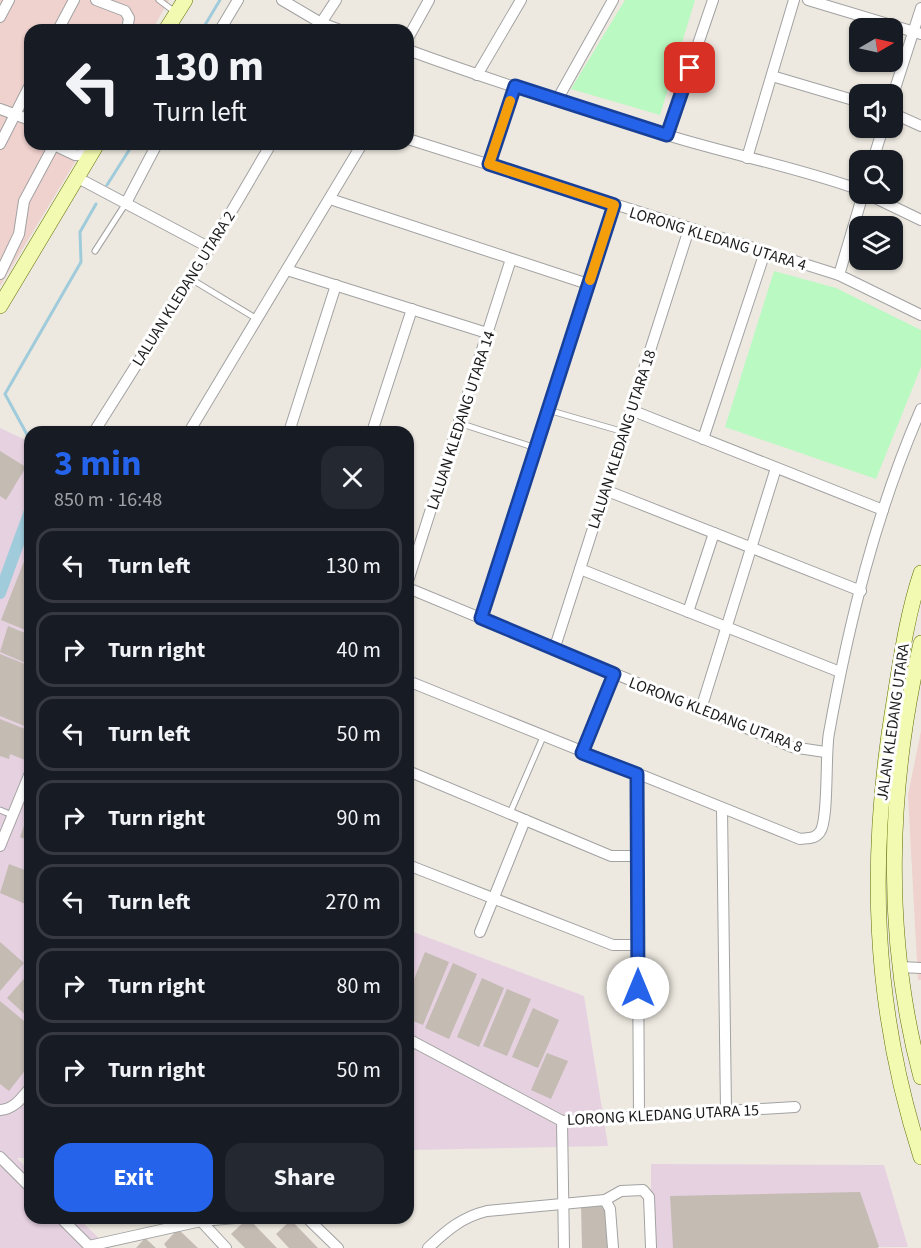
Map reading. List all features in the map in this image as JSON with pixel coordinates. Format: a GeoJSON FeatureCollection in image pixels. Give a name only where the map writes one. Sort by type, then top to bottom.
{"type":"FeatureCollection","features":[{"type":"Feature","properties":{"kind":"main road"},"geometry":{"type":"LineString","coordinates":[[172,24],[181,6]]}},
{"type":"Feature","properties":{"kind":"main road"},"geometry":{"type":"LineString","coordinates":[[0,306],[78,178],[88,150]]}},
{"type":"Feature","properties":{"kind":"main road","name":"JALAN KLEDANG UTARA"},"geometry":{"type":"LineString","coordinates":[[921,573],[901,656],[881,776],[876,871],[881,968],[897,1066],[921,1157]]}},
{"type":"Feature","properties":{"kind":"main road","name":"JALAN KLEDANG UTARA"},"geometry":{"type":"LineString","coordinates":[[920,653],[896,783],[893,871],[900,967],[921,1077]]}},
{"type":"Feature","properties":{"kind":"street"},"geometry":{"type":"LineString","coordinates":[[0,18],[9,0]]}},
{"type":"Feature","properties":{"kind":"street"},"geometry":{"type":"LineString","coordinates":[[61,24],[74,0]]}},
{"type":"Feature","properties":{"kind":"street"},"geometry":{"type":"LineString","coordinates":[[96,0],[125,11],[129,18],[128,24]]}},
{"type":"Feature","properties":{"kind":"street"},"geometry":{"type":"LineString","coordinates":[[224,24],[238,0]]}},
{"type":"Feature","properties":{"kind":"street"},"geometry":{"type":"LineString","coordinates":[[282,0],[321,23],[336,0]]}},
{"type":"Feature","properties":{"kind":"street"},"geometry":{"type":"LineString","coordinates":[[414,27],[429,0]]}},
{"type":"Feature","properties":{"kind":"street"},"geometry":{"type":"LineString","coordinates":[[477,75],[521,0]]}},
{"type":"Feature","properties":{"kind":"street"},"geometry":{"type":"LineString","coordinates":[[557,100],[613,0]]}},
{"type":"Feature","properties":{"kind":"street"},"geometry":{"type":"LineString","coordinates":[[667,135],[713,0]]}},
{"type":"Feature","properties":{"kind":"street"},"geometry":{"type":"LineString","coordinates":[[747,158],[794,0]]}},
{"type":"Feature","properties":{"kind":"street"},"geometry":{"type":"LineString","coordinates":[[808,0],[917,32]]}},
{"type":"Feature","properties":{"kind":"street"},"geometry":{"type":"LineString","coordinates":[[897,84],[917,32],[921,8]]}},
{"type":"Feature","properties":{"kind":"street"},"geometry":{"type":"LineString","coordinates":[[414,52],[477,75],[667,135],[829,179],[849,187]]}},
{"type":"Feature","properties":{"kind":"street"},"geometry":{"type":"LineString","coordinates":[[772,76],[849,99]]}},
{"type":"Feature","properties":{"kind":"street"},"geometry":{"type":"LineString","coordinates":[[489,164],[515,86]]}},
{"type":"Feature","properties":{"kind":"street"},"geometry":{"type":"LineString","coordinates":[[0,144],[24,97]]}},
{"type":"Feature","properties":{"kind":"street"},"geometry":{"type":"LineString","coordinates":[[0,109],[24,124]]}},
{"type":"Feature","properties":{"kind":"street"},"geometry":{"type":"LineString","coordinates":[[14,116],[24,118]]}},
{"type":"Feature","properties":{"kind":"street"},"geometry":{"type":"LineString","coordinates":[[903,118],[921,126]]}},
{"type":"Feature","properties":{"kind":"street","name":"LORONG KLEDANG UTARA 4"},"geometry":{"type":"LineString","coordinates":[[414,141],[839,275],[921,315]]}},
{"type":"Feature","properties":{"kind":"street"},"geometry":{"type":"LineString","coordinates":[[0,274],[20,234],[24,201],[50,150]]}},
{"type":"Feature","properties":{"kind":"street"},"geometry":{"type":"LineString","coordinates":[[64,150],[75,155],[85,150]]}},
{"type":"Feature","properties":{"kind":"street"},"geometry":{"type":"LineString","coordinates":[[126,203],[155,150]]}},
{"type":"Feature","properties":{"kind":"street","name":"LALUAN KLEDANG UTARA 2"},"geometry":{"type":"LineString","coordinates":[[98,426],[210,248],[267,150]]}},
{"type":"Feature","properties":{"kind":"street"},"geometry":{"type":"LineString","coordinates":[[193,426],[359,150]]}},
{"type":"Feature","properties":{"kind":"street"},"geometry":{"type":"LineString","coordinates":[[78,178],[210,248]]}},
{"type":"Feature","properties":{"kind":"street"},"geometry":{"type":"LineString","coordinates":[[330,199],[588,284]]}},
{"type":"Feature","properties":{"kind":"street"},"geometry":{"type":"LineString","coordinates":[[839,275],[860,204]]}},
{"type":"Feature","properties":{"kind":"street"},"geometry":{"type":"LineString","coordinates":[[888,204],[921,220]]}},
{"type":"Feature","properties":{"kind":"street"},"geometry":{"type":"LineString","coordinates":[[481,618],[614,205]]}},
{"type":"Feature","properties":{"kind":"street","name":"LALUAN KLEDANG UTARA 18"},"geometry":{"type":"LineString","coordinates":[[554,650],[689,228]]}},
{"type":"Feature","properties":{"kind":"street"},"geometry":{"type":"LineString","coordinates":[[703,439],[765,252]]}},
{"type":"Feature","properties":{"kind":"street","name":"LALUAN KLEDANG UTARA 14"},"geometry":{"type":"LineString","coordinates":[[414,562],[511,259]]}},
{"type":"Feature","properties":{"kind":"street"},"geometry":{"type":"LineString","coordinates":[[287,270],[488,333]]}},
{"type":"Feature","properties":{"kind":"street"},"geometry":{"type":"LineString","coordinates":[[291,426],[336,285]]}},
{"type":"Feature","properties":{"kind":"street"},"geometry":{"type":"LineString","coordinates":[[374,426],[412,309]]}},
{"type":"Feature","properties":{"kind":"street"},"geometry":{"type":"LineString","coordinates":[[414,683],[800,839],[813,838],[821,831],[825,816],[825,752],[840,672],[883,510],[899,460],[921,409]]}},
{"type":"Feature","properties":{"kind":"street"},"geometry":{"type":"LineString","coordinates":[[631,410],[883,510]]}},
{"type":"Feature","properties":{"kind":"street"},"geometry":{"type":"LineString","coordinates":[[701,709],[776,468]]}},
{"type":"Feature","properties":{"kind":"street"},"geometry":{"type":"LineString","coordinates":[[605,490],[861,591]]}},
{"type":"Feature","properties":{"kind":"street"},"geometry":{"type":"LineString","coordinates":[[688,612],[714,533]]}},
{"type":"Feature","properties":{"kind":"street"},"geometry":{"type":"LineString","coordinates":[[580,569],[840,672]]}},
{"type":"Feature","properties":{"kind":"street","name":"LORONG KLEDANG UTARA 8"},"geometry":{"type":"LineString","coordinates":[[414,590],[792,747],[825,752]]}},
{"type":"Feature","properties":{"kind":"street"},"geometry":{"type":"LineString","coordinates":[[582,753],[614,674]]}},
{"type":"Feature","properties":{"kind":"street"},"geometry":{"type":"LineString","coordinates":[[414,773],[611,856],[637,856]]}},
{"type":"Feature","properties":{"kind":"street"},"geometry":{"type":"LineString","coordinates":[[637,774],[639,1116]]}},
{"type":"Feature","properties":{"kind":"street"},"geometry":{"type":"LineString","coordinates":[[0,846],[24,787]]}},
{"type":"Feature","properties":{"kind":"street"},"geometry":{"type":"LineString","coordinates":[[722,807],[726,1111]]}},
{"type":"Feature","properties":{"kind":"street"},"geometry":{"type":"LineString","coordinates":[[480,932],[525,820]]}},
{"type":"Feature","properties":{"kind":"street"},"geometry":{"type":"LineString","coordinates":[[414,867],[613,945],[638,945]]}},
{"type":"Feature","properties":{"kind":"street"},"geometry":{"type":"LineString","coordinates":[[900,967],[921,968]]}},
{"type":"Feature","properties":{"kind":"street","name":"LORONG KLEDANG UTARA 15"},"geometry":{"type":"LineString","coordinates":[[414,1042],[562,1121],[795,1107]]}},
{"type":"Feature","properties":{"kind":"street"},"geometry":{"type":"LineString","coordinates":[[0,1110],[8,1109],[24,1095]]}},
{"type":"Feature","properties":{"kind":"street"},"geometry":{"type":"LineString","coordinates":[[562,1121],[564,1248]]}},
{"type":"Feature","properties":{"kind":"street"},"geometry":{"type":"LineString","coordinates":[[0,1157],[24,1181]]}},
{"type":"Feature","properties":{"kind":"street"},"geometry":{"type":"LineString","coordinates":[[428,1248],[457,1222],[470,1215],[488,1211],[604,1200],[621,1191],[647,1192],[651,1246]]}},
{"type":"Feature","properties":{"kind":"street"},"geometry":{"type":"LineString","coordinates":[[604,1200],[610,1209],[613,1248]]}},
{"type":"Feature","properties":{"kind":"street"},"geometry":{"type":"LineString","coordinates":[[67,1224],[90,1247],[188,1224]]}},
{"type":"Feature","properties":{"kind":"street"},"geometry":{"type":"LineString","coordinates":[[204,1224],[226,1248]]}},
{"type":"Feature","properties":{"kind":"street"},"geometry":{"type":"LineString","coordinates":[[313,1224],[338,1248]]}},
{"type":"Feature","properties":{"kind":"lane"},"geometry":{"type":"LineString","coordinates":[[159,0],[181,6]]}},
{"type":"Feature","properties":{"kind":"lane"},"geometry":{"type":"LineString","coordinates":[[95,251],[126,203]]}},
{"type":"Feature","properties":{"kind":"lane"},"geometry":{"type":"LineString","coordinates":[[190,279],[257,319]]}},
{"type":"Feature","properties":{"kind":"lane"},"geometry":{"type":"LineString","coordinates":[[548,410],[624,432]]}},
{"type":"Feature","properties":{"kind":"lane"},"geometry":{"type":"LineString","coordinates":[[459,423],[536,448]]}},
{"type":"Feature","properties":{"kind":"lane"},"geometry":{"type":"LineString","coordinates":[[510,813],[543,737]]}},
{"type":"Feature","properties":{"kind":"lane"},"geometry":{"type":"LineString","coordinates":[[0,810],[12,816]]}},
{"type":"Feature","properties":{"kind":"shaded area"},"geometry":{"type":"Polygon","coordinates":[[[0,0],[169,0],[155,24],[24,24],[24,150],[82,150],[0,286],[0,0]]]}},
{"type":"Feature","properties":{"kind":"shaded area"},"geometry":{"type":"Polygon","coordinates":[[[0,428],[24,439],[24,1158],[17,1158],[24,1166],[24,1224],[84,1224],[109,1248],[0,1248],[0,428]]]}},
{"type":"Feature","properties":{"kind":"shaded area"},"geometry":{"type":"Polygon","coordinates":[[[921,731],[921,980],[918,980],[908,795],[921,731]]]}},
{"type":"Feature","properties":{"kind":"shaded area"},"geometry":{"type":"Polygon","coordinates":[[[414,932],[584,996],[608,1146],[414,1150],[414,932]]]}},
{"type":"Feature","properties":{"kind":"shaded area"},"geometry":{"type":"Polygon","coordinates":[[[651,1164],[884,1165],[908,1247],[651,1248],[651,1164]]]}},
{"type":"Feature","properties":{"kind":"green space"},"geometry":{"type":"Polygon","coordinates":[[[625,0],[695,0],[660,115],[571,89],[625,0]]]}},
{"type":"Feature","properties":{"kind":"green space"},"geometry":{"type":"Polygon","coordinates":[[[774,271],[836,288],[921,330],[921,367],[876,479],[725,427],[774,271]]]}},
{"type":"Feature","properties":{"kind":"building"},"geometry":{"type":"Polygon","coordinates":[[[0,451],[24,466],[24,470],[6,500],[0,496],[0,451]]]}},
{"type":"Feature","properties":{"kind":"building"},"geometry":{"type":"Polygon","coordinates":[[[24,561],[24,630],[1,620],[24,561]]]}},
{"type":"Feature","properties":{"kind":"building"},"geometry":{"type":"Polygon","coordinates":[[[8,626],[24,633],[24,662],[0,652],[8,626]]]}},
{"type":"Feature","properties":{"kind":"building"},"geometry":{"type":"Polygon","coordinates":[[[0,654],[24,664],[24,726],[0,716],[0,654]]]}},
{"type":"Feature","properties":{"kind":"building"},"geometry":{"type":"Polygon","coordinates":[[[0,719],[24,729],[24,760],[10,754],[9,759],[0,756],[0,719]]]}},
{"type":"Feature","properties":{"kind":"building"},"geometry":{"type":"Polygon","coordinates":[[[24,826],[24,839],[20,837],[24,826]]]}},
{"type":"Feature","properties":{"kind":"building"},"geometry":{"type":"Polygon","coordinates":[[[9,864],[24,870],[24,903],[0,893],[9,864]]]}},
{"type":"Feature","properties":{"kind":"building"},"geometry":{"type":"Polygon","coordinates":[[[0,942],[24,963],[0,991],[0,942]]]}},
{"type":"Feature","properties":{"kind":"building"},"geometry":{"type":"Polygon","coordinates":[[[425,952],[449,962],[423,1025],[414,1021],[414,979],[425,952]]]}},
{"type":"Feature","properties":{"kind":"building"},"geometry":{"type":"Polygon","coordinates":[[[453,963],[477,974],[449,1039],[425,1028],[453,963]]]}},
{"type":"Feature","properties":{"kind":"building"},"geometry":{"type":"Polygon","coordinates":[[[482,978],[504,988],[479,1047],[457,1037],[482,978]]]}},
{"type":"Feature","properties":{"kind":"building"},"geometry":{"type":"Polygon","coordinates":[[[24,979],[24,1014],[7,998],[24,979]]]}},
{"type":"Feature","properties":{"kind":"building"},"geometry":{"type":"Polygon","coordinates":[[[507,989],[531,999],[507,1056],[483,1046],[507,989]]]}},
{"type":"Feature","properties":{"kind":"building"},"geometry":{"type":"Polygon","coordinates":[[[0,1001],[24,1021],[24,1072],[9,1091],[0,1084],[0,1001]]]}},
{"type":"Feature","properties":{"kind":"building"},"geometry":{"type":"Polygon","coordinates":[[[533,1008],[559,1020],[538,1068],[512,1057],[533,1008]]]}},
{"type":"Feature","properties":{"kind":"building"},"geometry":{"type":"Polygon","coordinates":[[[547,1053],[568,1061],[551,1099],[531,1090],[547,1053]]]}},
{"type":"Feature","properties":{"kind":"building"},"geometry":{"type":"Polygon","coordinates":[[[860,1192],[879,1247],[877,1248],[673,1248],[670,1196],[860,1192]]]}},
{"type":"Feature","properties":{"kind":"building"},"geometry":{"type":"Polygon","coordinates":[[[608,1204],[609,1248],[582,1248],[581,1205],[608,1204]]]}},
{"type":"Feature","properties":{"kind":"building"},"geometry":{"type":"Polygon","coordinates":[[[242,1224],[254,1224],[277,1248],[245,1248],[231,1234],[242,1224]]]}},
{"type":"Feature","properties":{"kind":"building"},"geometry":{"type":"Polygon","coordinates":[[[287,1224],[295,1224],[318,1248],[289,1248],[276,1234],[287,1224]]]}},
{"type":"Feature","properties":{"kind":"building"},"geometry":{"type":"Polygon","coordinates":[[[178,1229],[198,1248],[167,1248],[164,1244],[178,1229]]]}},
{"type":"Feature","properties":{"kind":"building"},"geometry":{"type":"Polygon","coordinates":[[[145,1238],[156,1248],[136,1248],[145,1238]]]}},
{"type":"Feature","properties":{"kind":"waterway"},"geometry":{"type":"LineString","coordinates":[[206,24],[220,0]]}},
{"type":"Feature","properties":{"kind":"waterway"},"geometry":{"type":"LineString","coordinates":[[107,185],[129,150]]}},
{"type":"Feature","properties":{"kind":"waterway"},"geometry":{"type":"LineString","coordinates":[[24,429],[5,394],[81,262],[80,232],[96,204]]}},
{"type":"Feature","properties":{"kind":"waterway"},"geometry":{"type":"LineString","coordinates":[[0,593],[24,527]]}},
{"type":"Feature","properties":{"kind":"slow traffic"},"geometry":{"type":"LineString","coordinates":[[510,101],[489,164],[614,205],[590,280]]}},
{"type":"Feature","properties":{"kind":"route"},"geometry":{"type":"LineString","coordinates":[[638,988],[637,774],[582,753],[614,674],[481,618],[614,205],[489,164],[515,86],[667,135],[690,68]]}}]}
